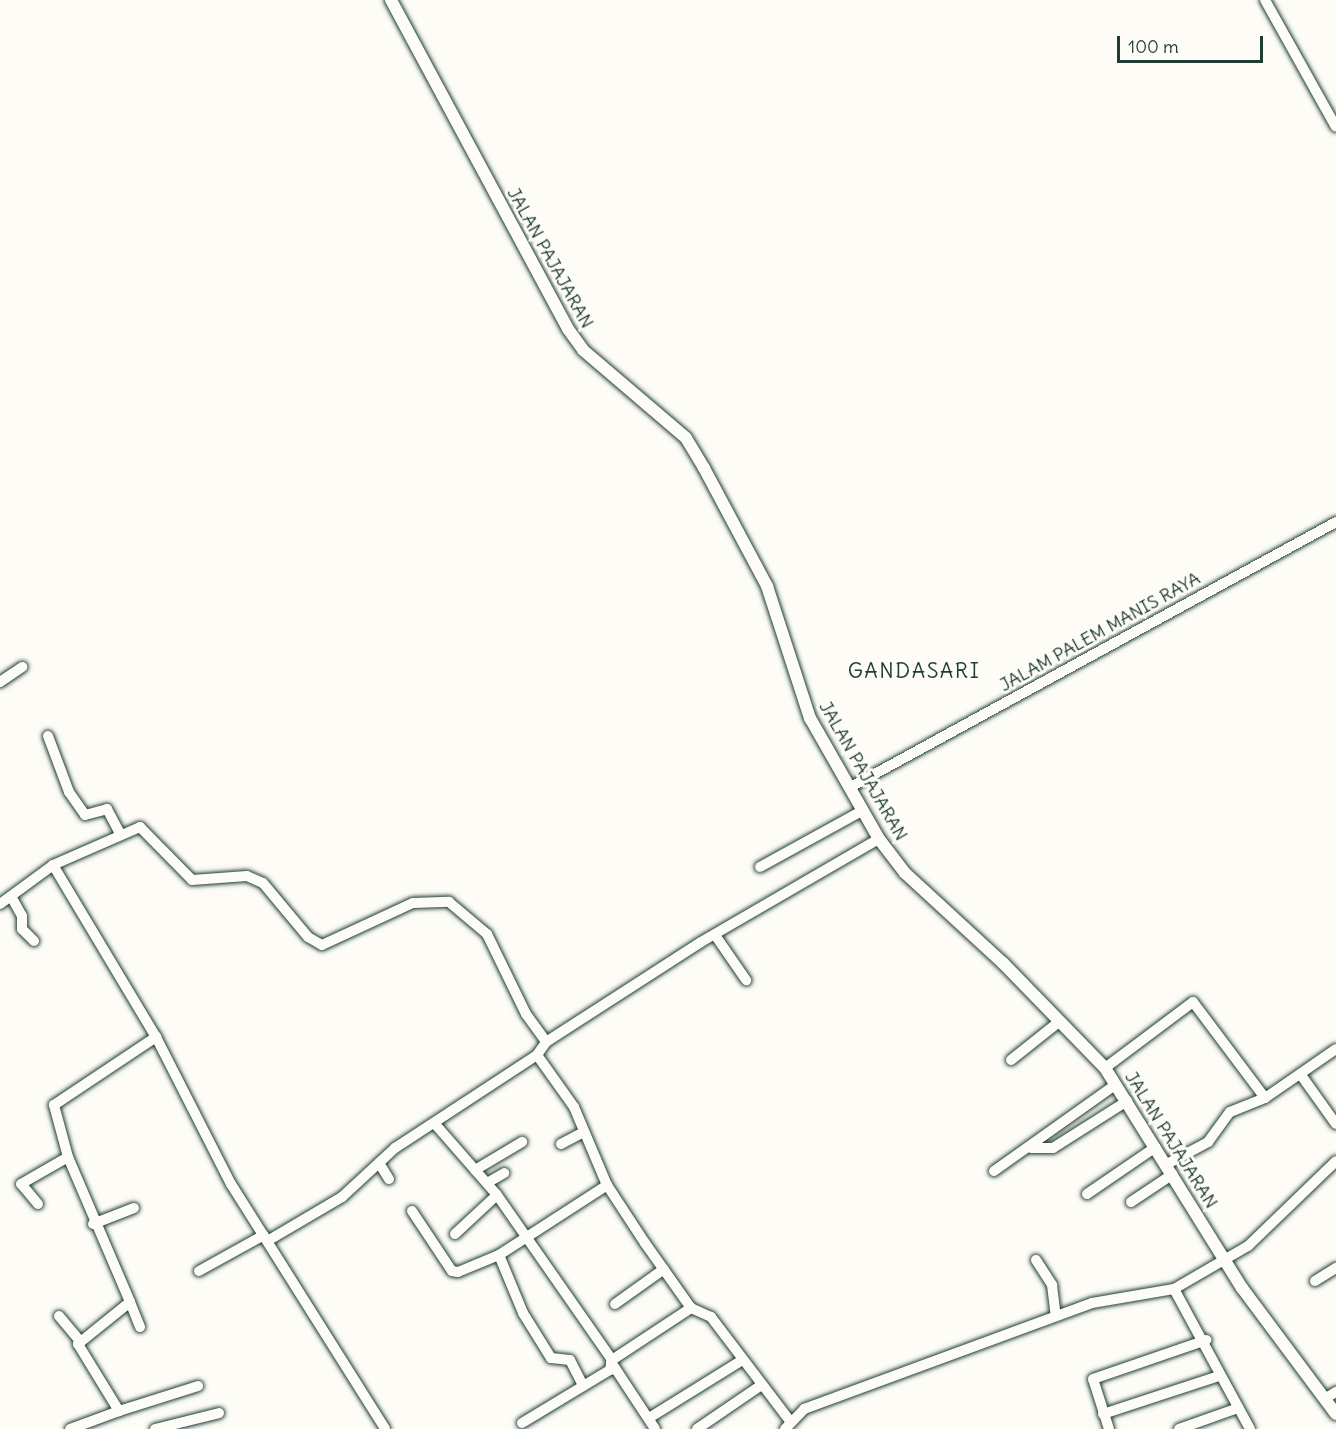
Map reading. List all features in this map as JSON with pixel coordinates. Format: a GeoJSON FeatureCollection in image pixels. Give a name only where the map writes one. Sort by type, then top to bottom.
{"type":"FeatureCollection","features":[{"type":"Feature","properties":{"kind":"main road","name":"JALAN PAJAJARAN"},"geometry":{"type":"LineString","coordinates":[[391,0],[568,329],[583,350],[686,438],[704,468],[767,586],[803,702],[879,839],[905,873],[1060,1021],[1105,1068],[1170,1169],[1226,1263],[1331,1395],[1336,1414]]}},
{"type":"Feature","properties":{"kind":"street"},"geometry":{"type":"LineString","coordinates":[[1265,0],[1336,127]]}},
{"type":"Feature","properties":{"kind":"street","name":"JALAM PALEM MANIS RAYA"},"geometry":{"type":"LineString","coordinates":[[849,788],[1336,522]]}},
{"type":"Feature","properties":{"kind":"street"},"geometry":{"type":"LineString","coordinates":[[1,678],[22,667]]}},
{"type":"Feature","properties":{"kind":"street"},"geometry":{"type":"LineString","coordinates":[[48,736],[69,792],[85,814],[107,809],[120,833]]}},
{"type":"Feature","properties":{"kind":"street"},"geometry":{"type":"LineString","coordinates":[[760,867],[862,810]]}},
{"type":"Feature","properties":{"kind":"street"},"geometry":{"type":"LineString","coordinates":[[0,904],[12,898],[53,865],[120,833],[145,829],[192,880],[255,878],[322,945],[413,903],[449,902],[486,934],[526,1014],[546,1042]]}},
{"type":"Feature","properties":{"kind":"street"},"geometry":{"type":"LineString","coordinates":[[199,1271],[267,1238],[342,1197],[379,1163],[537,1055],[546,1042],[715,935],[879,839]]}},
{"type":"Feature","properties":{"kind":"street"},"geometry":{"type":"LineString","coordinates":[[53,865],[156,1037],[231,1184],[385,1429]]}},
{"type":"Feature","properties":{"kind":"street"},"geometry":{"type":"LineString","coordinates":[[12,898],[22,916],[22,929],[34,941]]}},
{"type":"Feature","properties":{"kind":"street"},"geometry":{"type":"LineString","coordinates":[[715,935],[746,980]]}},
{"type":"Feature","properties":{"kind":"street"},"geometry":{"type":"LineString","coordinates":[[1105,1068],[1194,1002],[1266,1098]]}},
{"type":"Feature","properties":{"kind":"street"},"geometry":{"type":"LineString","coordinates":[[1011,1060],[1060,1021]]}},
{"type":"Feature","properties":{"kind":"street"},"geometry":{"type":"LineString","coordinates":[[140,1327],[93,1224],[68,1157],[54,1106],[156,1037]]}},
{"type":"Feature","properties":{"kind":"street"},"geometry":{"type":"LineString","coordinates":[[1131,1202],[1170,1169],[1208,1143],[1230,1112],[1266,1098],[1336,1049]]}},
{"type":"Feature","properties":{"kind":"street"},"geometry":{"type":"LineString","coordinates":[[537,1055],[584,1132],[607,1185],[691,1308],[711,1317],[788,1425],[804,1409],[1092,1303],[1174,1289],[1226,1263],[1268,1230],[1308,1183],[1336,1161]]}},
{"type":"Feature","properties":{"kind":"street"},"geometry":{"type":"LineString","coordinates":[[1301,1075],[1336,1124]]}},
{"type":"Feature","properties":{"kind":"street"},"geometry":{"type":"LineString","coordinates":[[994,1171],[1031,1148],[1115,1084]]}},
{"type":"Feature","properties":{"kind":"street"},"geometry":{"type":"LineString","coordinates":[[1031,1148],[1053,1148],[1126,1101]]}},
{"type":"Feature","properties":{"kind":"street"},"geometry":{"type":"LineString","coordinates":[[435,1124],[497,1194],[529,1238],[602,1345],[655,1429]]}},
{"type":"Feature","properties":{"kind":"street"},"geometry":{"type":"LineString","coordinates":[[561,1144],[584,1132]]}},
{"type":"Feature","properties":{"kind":"street"},"geometry":{"type":"LineString","coordinates":[[475,1170],[522,1142]]}},
{"type":"Feature","properties":{"kind":"street"},"geometry":{"type":"LineString","coordinates":[[1087,1194],[1156,1147]]}},
{"type":"Feature","properties":{"kind":"street"},"geometry":{"type":"LineString","coordinates":[[38,1204],[21,1184],[68,1157]]}},
{"type":"Feature","properties":{"kind":"street"},"geometry":{"type":"LineString","coordinates":[[379,1163],[389,1179]]}},
{"type":"Feature","properties":{"kind":"street"},"geometry":{"type":"LineString","coordinates":[[487,1183],[504,1173]]}},
{"type":"Feature","properties":{"kind":"street"},"geometry":{"type":"LineString","coordinates":[[412,1211],[452,1271],[499,1255],[529,1238],[607,1185]]}},
{"type":"Feature","properties":{"kind":"street"},"geometry":{"type":"LineString","coordinates":[[455,1234],[497,1194]]}},
{"type":"Feature","properties":{"kind":"street"},"geometry":{"type":"LineString","coordinates":[[93,1224],[134,1208]]}},
{"type":"Feature","properties":{"kind":"street"},"geometry":{"type":"LineString","coordinates":[[499,1255],[523,1313],[551,1358],[570,1360],[583,1386]]}},
{"type":"Feature","properties":{"kind":"street"},"geometry":{"type":"LineString","coordinates":[[1036,1260],[1052,1285],[1056,1316]]}},
{"type":"Feature","properties":{"kind":"street"},"geometry":{"type":"LineString","coordinates":[[1315,1281],[1336,1268]]}},
{"type":"Feature","properties":{"kind":"street"},"geometry":{"type":"LineString","coordinates":[[615,1304],[664,1269]]}},
{"type":"Feature","properties":{"kind":"street"},"geometry":{"type":"LineString","coordinates":[[1174,1289],[1206,1340],[1220,1376],[1250,1429]]}},
{"type":"Feature","properties":{"kind":"street"},"geometry":{"type":"LineString","coordinates":[[79,1340],[130,1302]]}},
{"type":"Feature","properties":{"kind":"street"},"geometry":{"type":"LineString","coordinates":[[611,1361],[691,1308]]}},
{"type":"Feature","properties":{"kind":"street"},"geometry":{"type":"LineString","coordinates":[[59,1316],[79,1340],[79,1349],[119,1411]]}},
{"type":"Feature","properties":{"kind":"street"},"geometry":{"type":"LineString","coordinates":[[1109,1429],[1092,1384],[1096,1376],[1206,1340]]}},
{"type":"Feature","properties":{"kind":"street"},"geometry":{"type":"LineString","coordinates":[[522,1423],[610,1370],[611,1361]]}},
{"type":"Feature","properties":{"kind":"street"},"geometry":{"type":"LineString","coordinates":[[649,1418],[741,1361]]}},
{"type":"Feature","properties":{"kind":"street"},"geometry":{"type":"LineString","coordinates":[[1103,1414],[1220,1376]]}},
{"type":"Feature","properties":{"kind":"street"},"geometry":{"type":"LineString","coordinates":[[70,1429],[198,1386]]}},
{"type":"Feature","properties":{"kind":"street"},"geometry":{"type":"LineString","coordinates":[[697,1429],[760,1386]]}},
{"type":"Feature","properties":{"kind":"street"},"geometry":{"type":"LineString","coordinates":[[1179,1429],[1238,1408]]}},
{"type":"Feature","properties":{"kind":"street"},"geometry":{"type":"LineString","coordinates":[[155,1429],[219,1413]]}},
{"type":"Feature","properties":{"kind":"district","name":"GANDASARI"},"geometry":{"type":"Point","coordinates":[914,671]}}]}
